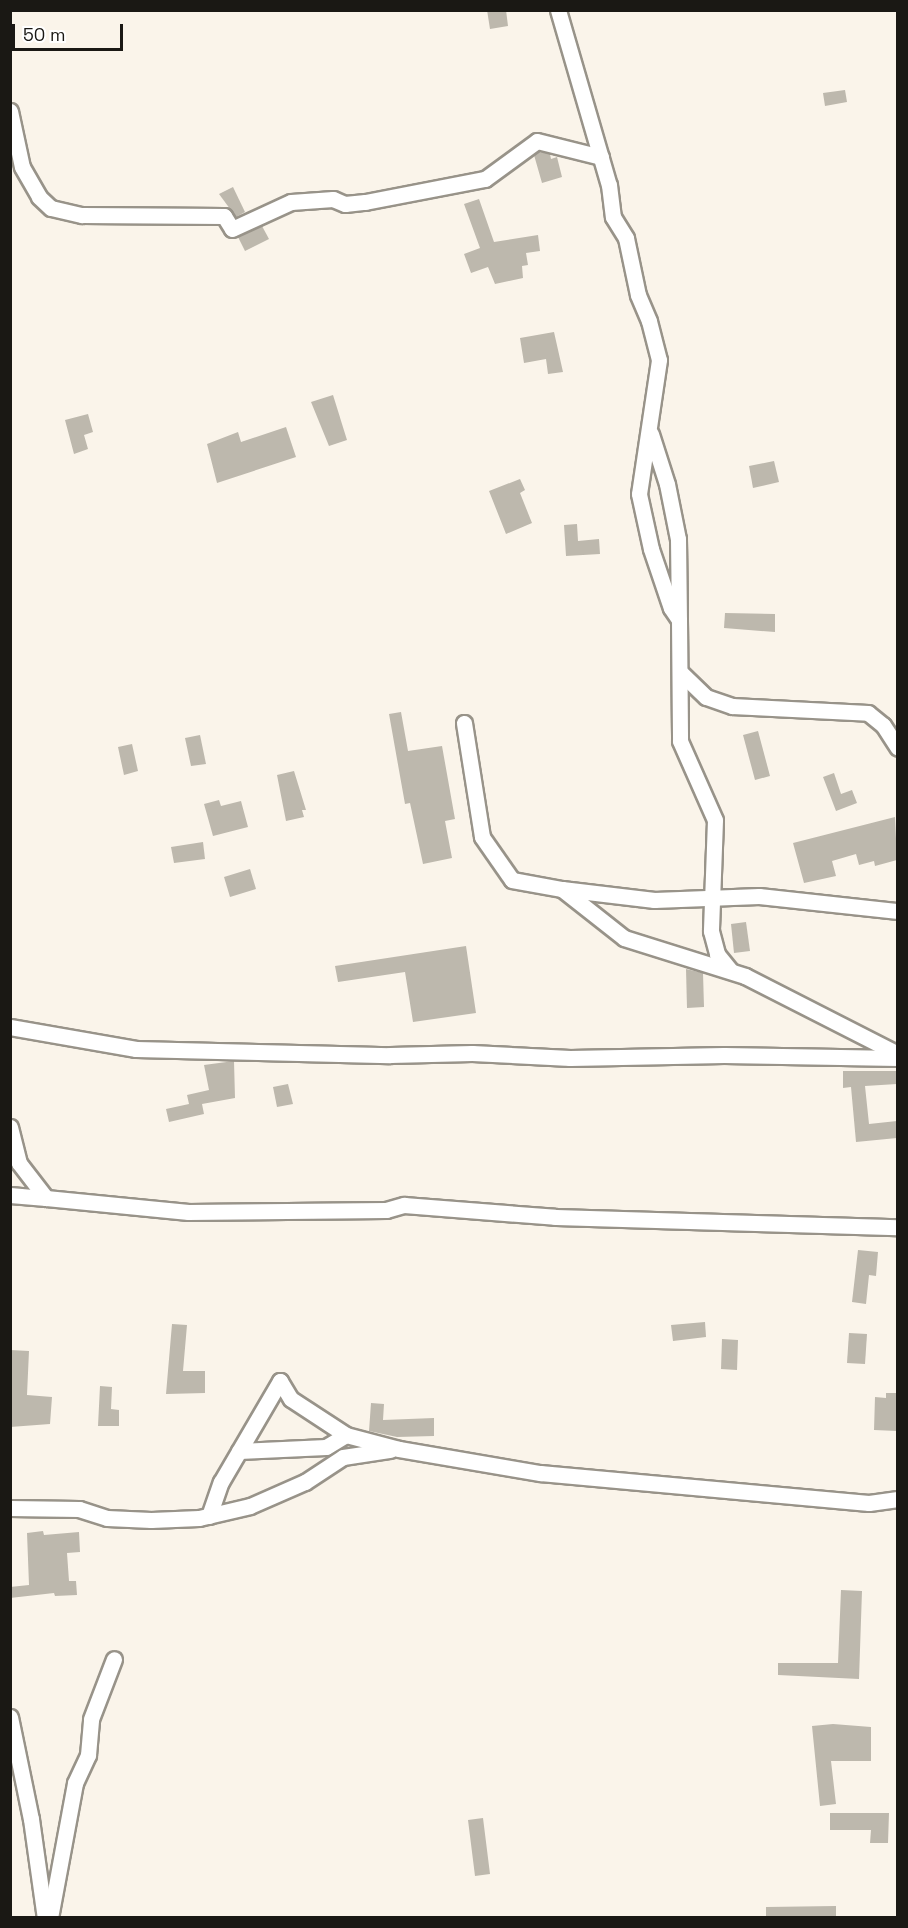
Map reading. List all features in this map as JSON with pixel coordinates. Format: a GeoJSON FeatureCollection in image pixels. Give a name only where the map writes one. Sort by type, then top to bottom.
{"type":"FeatureCollection","features":[{"type":"Feature","properties":{"kind":"street"},"geometry":{"type":"LineString","coordinates":[[558,10],[601,157],[613,217],[626,238],[638,295],[649,321],[659,360],[639,494],[651,549],[671,608],[679,620]]}},
{"type":"Feature","properties":{"kind":"street"},"geometry":{"type":"LineString","coordinates":[[10,111],[22,167],[39,197],[51,208],[82,215],[224,216],[232,229],[291,202],[333,199],[345,204],[365,202],[484,179],[537,141],[601,157]]}},
{"type":"Feature","properties":{"kind":"street"},"geometry":{"type":"LineString","coordinates":[[650,430],[667,484],[678,539],[680,741],[715,820],[715,896],[711,931],[717,954],[730,970]]}},
{"type":"Feature","properties":{"kind":"street"},"geometry":{"type":"LineString","coordinates":[[680,672],[706,697],[732,706],[868,713],[883,725],[897,748]]}},
{"type":"Feature","properties":{"kind":"street"},"geometry":{"type":"LineString","coordinates":[[464,723],[482,837],[498,865],[512,880],[562,889],[654,900],[715,896],[801,899],[897,911]]}},
{"type":"Feature","properties":{"kind":"street"},"geometry":{"type":"LineString","coordinates":[[562,889],[624,938],[730,970],[897,1054]]}},
{"type":"Feature","properties":{"kind":"street"},"geometry":{"type":"LineString","coordinates":[[10,1027],[136,1049],[390,1055],[472,1053],[570,1058],[724,1054],[897,1058]]}},
{"type":"Feature","properties":{"kind":"street"},"geometry":{"type":"LineString","coordinates":[[10,1127],[19,1163],[46,1198]]}},
{"type":"Feature","properties":{"kind":"street"},"geometry":{"type":"LineString","coordinates":[[10,1194],[188,1212],[387,1210],[404,1205],[555,1217],[897,1227]]}},
{"type":"Feature","properties":{"kind":"street"},"geometry":{"type":"LineString","coordinates":[[209,1516],[221,1482],[280,1381],[291,1399],[346,1435],[399,1449],[540,1473],[869,1503],[897,1499]]}},
{"type":"Feature","properties":{"kind":"street"},"geometry":{"type":"LineString","coordinates":[[239,1450],[326,1447],[346,1435]]}},
{"type":"Feature","properties":{"kind":"street"},"geometry":{"type":"LineString","coordinates":[[10,1508],[79,1509],[107,1518],[151,1520],[209,1516],[250,1506],[283,1492],[343,1457],[399,1449]]}},
{"type":"Feature","properties":{"kind":"street"},"geometry":{"type":"LineString","coordinates":[[46,1914],[75,1783],[88,1755],[91,1719],[114,1659]]}},
{"type":"Feature","properties":{"kind":"street"},"geometry":{"type":"LineString","coordinates":[[10,1717],[31,1819],[46,1914]]}},
{"type":"Feature","properties":{"kind":"street"},"geometry":{"type":"LineString","coordinates":[[30,1917],[46,1914]]}},
{"type":"Feature","properties":{"kind":"building"},"geometry":{"type":"Polygon","coordinates":[[[487,10],[506,10],[508,26],[490,29],[487,10]]]}},
{"type":"Feature","properties":{"kind":"building"},"geometry":{"type":"Polygon","coordinates":[[[845,90],[847,102],[825,106],[823,93],[845,90]]]}},
{"type":"Feature","properties":{"kind":"building"},"geometry":{"type":"Polygon","coordinates":[[[539,152],[550,154],[551,159],[557,157],[562,177],[542,183],[534,155],[539,152]]]}},
{"type":"Feature","properties":{"kind":"building"},"geometry":{"type":"Polygon","coordinates":[[[233,187],[245,212],[236,217],[219,194],[233,187]]]}},
{"type":"Feature","properties":{"kind":"building"},"geometry":{"type":"Polygon","coordinates":[[[479,199],[494,242],[538,235],[540,251],[526,253],[528,265],[522,266],[523,278],[495,284],[488,267],[471,273],[464,254],[480,248],[464,204],[479,199]]]}},
{"type":"Feature","properties":{"kind":"building"},"geometry":{"type":"Polygon","coordinates":[[[262,226],[269,239],[245,251],[238,237],[262,226]]]}},
{"type":"Feature","properties":{"kind":"building"},"geometry":{"type":"Polygon","coordinates":[[[554,332],[563,372],[548,374],[546,359],[524,363],[520,338],[554,332]]]}},
{"type":"Feature","properties":{"kind":"building"},"geometry":{"type":"Polygon","coordinates":[[[333,395],[347,440],[329,446],[311,402],[333,395]]]}},
{"type":"Feature","properties":{"kind":"building"},"geometry":{"type":"Polygon","coordinates":[[[88,414],[93,432],[84,435],[88,449],[74,454],[65,420],[88,414]]]}},
{"type":"Feature","properties":{"kind":"building"},"geometry":{"type":"Polygon","coordinates":[[[286,427],[296,457],[217,483],[207,444],[238,432],[241,442],[286,427]]]}},
{"type":"Feature","properties":{"kind":"building"},"geometry":{"type":"Polygon","coordinates":[[[774,461],[779,482],[753,488],[749,466],[774,461]]]}},
{"type":"Feature","properties":{"kind":"building"},"geometry":{"type":"Polygon","coordinates":[[[520,479],[525,490],[520,493],[532,523],[506,534],[489,491],[520,479]]]}},
{"type":"Feature","properties":{"kind":"building"},"geometry":{"type":"Polygon","coordinates":[[[577,524],[578,541],[599,539],[600,554],[566,556],[564,525],[577,524]]]}},
{"type":"Feature","properties":{"kind":"building"},"geometry":{"type":"Polygon","coordinates":[[[725,613],[775,614],[775,632],[724,628],[725,613]]]}},
{"type":"Feature","properties":{"kind":"building"},"geometry":{"type":"Polygon","coordinates":[[[401,712],[408,751],[442,746],[455,819],[445,821],[452,858],[423,864],[410,803],[405,804],[389,714],[401,712]]]}},
{"type":"Feature","properties":{"kind":"building"},"geometry":{"type":"Polygon","coordinates":[[[758,731],[770,776],[755,780],[743,735],[758,731]]]}},
{"type":"Feature","properties":{"kind":"building"},"geometry":{"type":"Polygon","coordinates":[[[200,735],[206,764],[191,766],[185,738],[200,735]]]}},
{"type":"Feature","properties":{"kind":"building"},"geometry":{"type":"Polygon","coordinates":[[[132,744],[138,771],[124,775],[118,747],[132,744]]]}},
{"type":"Feature","properties":{"kind":"building"},"geometry":{"type":"Polygon","coordinates":[[[294,771],[306,810],[302,810],[304,817],[286,821],[277,775],[294,771]]]}},
{"type":"Feature","properties":{"kind":"building"},"geometry":{"type":"Polygon","coordinates":[[[834,773],[841,794],[852,790],[857,803],[836,811],[823,777],[834,773]]]}},
{"type":"Feature","properties":{"kind":"building"},"geometry":{"type":"Polygon","coordinates":[[[219,800],[221,806],[241,801],[248,827],[213,836],[204,804],[219,800]]]}},
{"type":"Feature","properties":{"kind":"building"},"geometry":{"type":"Polygon","coordinates":[[[895,817],[897,860],[875,866],[874,861],[859,865],[856,854],[832,861],[836,876],[804,883],[793,843],[895,817]]]}},
{"type":"Feature","properties":{"kind":"building"},"geometry":{"type":"Polygon","coordinates":[[[203,842],[205,859],[174,863],[171,847],[203,842]]]}},
{"type":"Feature","properties":{"kind":"building"},"geometry":{"type":"Polygon","coordinates":[[[250,869],[256,889],[230,897],[224,877],[250,869]]]}},
{"type":"Feature","properties":{"kind":"building"},"geometry":{"type":"Polygon","coordinates":[[[746,922],[750,951],[734,953],[731,924],[746,922]]]}},
{"type":"Feature","properties":{"kind":"building"},"geometry":{"type":"Polygon","coordinates":[[[466,946],[476,1013],[413,1022],[405,972],[338,982],[335,966],[466,946]]]}},
{"type":"Feature","properties":{"kind":"building"},"geometry":{"type":"Polygon","coordinates":[[[686,969],[703,973],[704,1007],[687,1008],[686,969]]]}},
{"type":"Feature","properties":{"kind":"building"},"geometry":{"type":"Polygon","coordinates":[[[234,1061],[235,1098],[202,1104],[204,1114],[169,1122],[166,1109],[189,1104],[187,1095],[209,1090],[204,1065],[234,1061]]]}},
{"type":"Feature","properties":{"kind":"building"},"geometry":{"type":"Polygon","coordinates":[[[843,1071],[897,1071],[897,1084],[865,1086],[869,1124],[897,1121],[897,1138],[856,1142],[851,1087],[843,1088],[843,1071]]]}},
{"type":"Feature","properties":{"kind":"building"},"geometry":{"type":"Polygon","coordinates":[[[288,1084],[293,1104],[277,1107],[273,1087],[288,1084]]]}},
{"type":"Feature","properties":{"kind":"building"},"geometry":{"type":"Polygon","coordinates":[[[858,1250],[878,1252],[876,1276],[869,1275],[866,1304],[852,1302],[858,1250]]]}},
{"type":"Feature","properties":{"kind":"building"},"geometry":{"type":"Polygon","coordinates":[[[705,1322],[706,1337],[673,1341],[671,1325],[705,1322]]]}},
{"type":"Feature","properties":{"kind":"building"},"geometry":{"type":"Polygon","coordinates":[[[172,1324],[187,1325],[183,1371],[205,1371],[205,1393],[166,1394],[172,1324]]]}},
{"type":"Feature","properties":{"kind":"building"},"geometry":{"type":"Polygon","coordinates":[[[849,1333],[867,1334],[865,1364],[847,1363],[849,1333]]]}},
{"type":"Feature","properties":{"kind":"building"},"geometry":{"type":"Polygon","coordinates":[[[722,1339],[738,1340],[737,1370],[721,1369],[722,1339]]]}},
{"type":"Feature","properties":{"kind":"building"},"geometry":{"type":"Polygon","coordinates":[[[10,1350],[29,1351],[27,1395],[52,1397],[50,1424],[10,1427],[10,1350]]]}},
{"type":"Feature","properties":{"kind":"building"},"geometry":{"type":"Polygon","coordinates":[[[100,1386],[112,1387],[111,1409],[119,1410],[119,1426],[98,1426],[100,1386]]]}},
{"type":"Feature","properties":{"kind":"building"},"geometry":{"type":"Polygon","coordinates":[[[886,1393],[897,1393],[897,1431],[874,1430],[875,1397],[886,1398],[886,1393]]]}},
{"type":"Feature","properties":{"kind":"building"},"geometry":{"type":"Polygon","coordinates":[[[371,1403],[384,1404],[383,1420],[434,1418],[434,1436],[397,1437],[369,1431],[371,1403]]]}},
{"type":"Feature","properties":{"kind":"building"},"geometry":{"type":"Polygon","coordinates":[[[43,1531],[44,1535],[79,1532],[80,1552],[67,1553],[69,1581],[76,1581],[77,1595],[55,1596],[54,1593],[10,1598],[10,1587],[29,1585],[27,1533],[43,1531]]]}},
{"type":"Feature","properties":{"kind":"building"},"geometry":{"type":"Polygon","coordinates":[[[841,1590],[862,1591],[859,1679],[778,1675],[778,1663],[838,1663],[841,1590]]]}},
{"type":"Feature","properties":{"kind":"building"},"geometry":{"type":"Polygon","coordinates":[[[833,1724],[871,1727],[871,1761],[831,1761],[836,1804],[820,1806],[812,1726],[833,1724]]]}},
{"type":"Feature","properties":{"kind":"building"},"geometry":{"type":"Polygon","coordinates":[[[830,1813],[889,1813],[888,1843],[870,1843],[871,1830],[830,1830],[830,1813]]]}},
{"type":"Feature","properties":{"kind":"building"},"geometry":{"type":"Polygon","coordinates":[[[483,1818],[490,1874],[475,1876],[468,1820],[483,1818]]]}},
{"type":"Feature","properties":{"kind":"building"},"geometry":{"type":"Polygon","coordinates":[[[836,1906],[836,1917],[766,1917],[766,1907],[836,1906]]]}}]}
